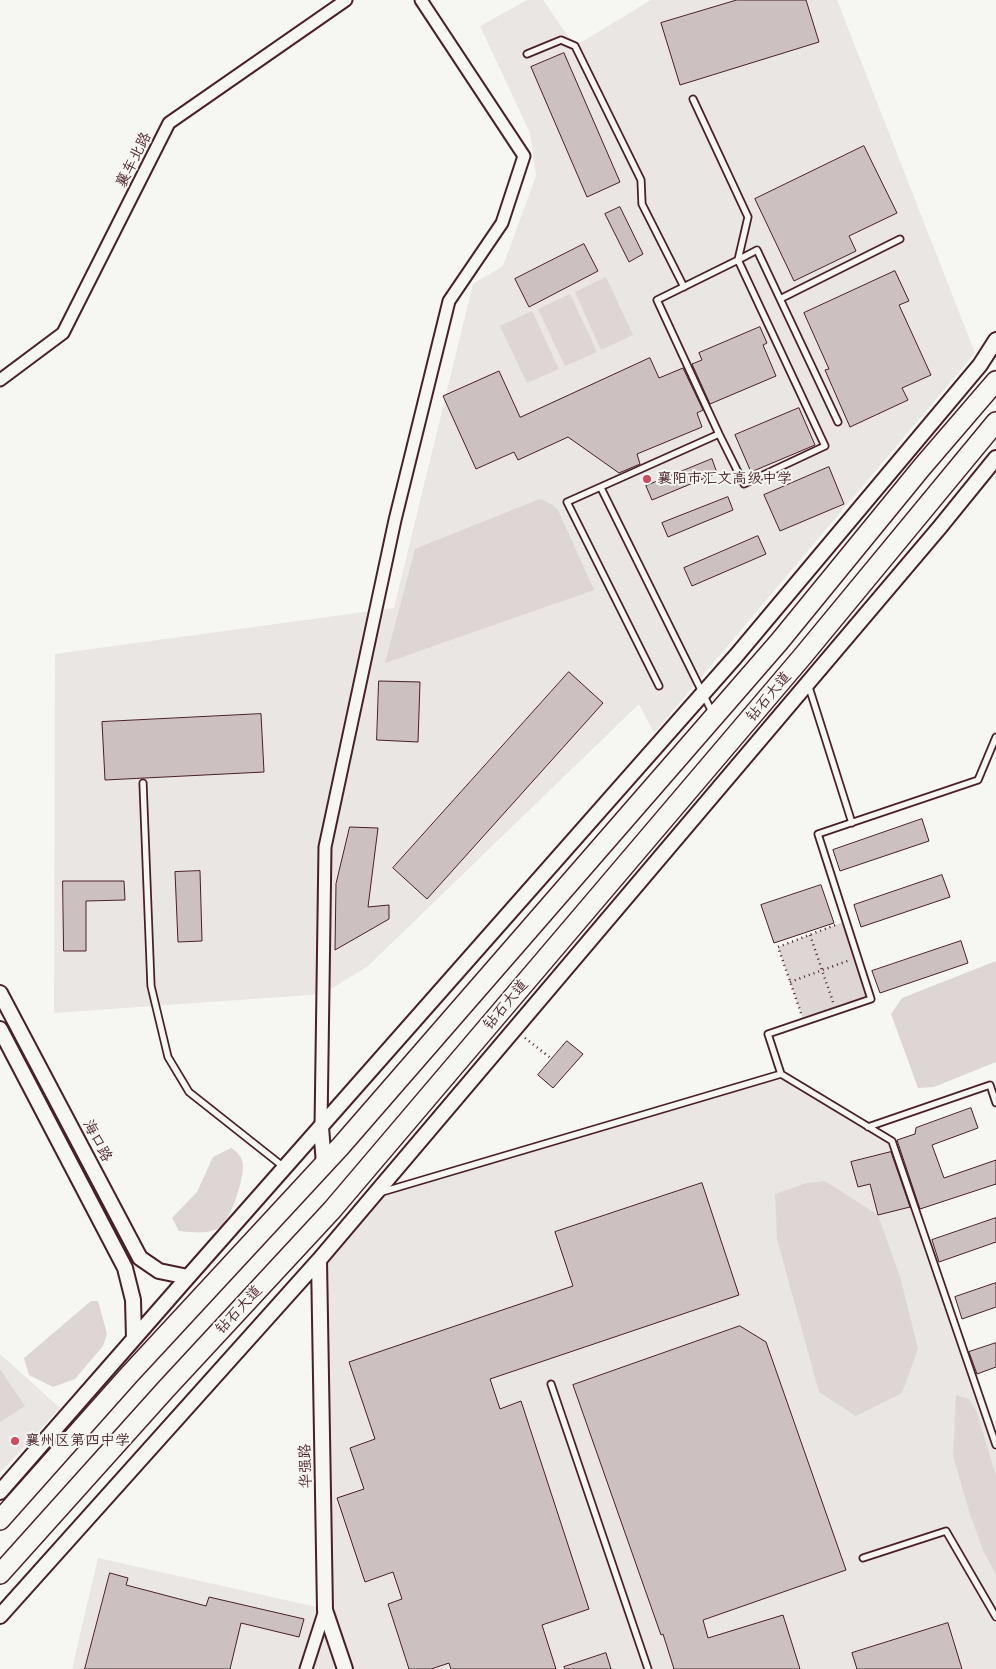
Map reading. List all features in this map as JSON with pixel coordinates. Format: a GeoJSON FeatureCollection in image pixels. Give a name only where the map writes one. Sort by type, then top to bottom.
{"type":"FeatureCollection","features":[{"type":"Feature","properties":{"kind":"highway","name":"钻石大道"},"geometry":{"type":"LineString","coordinates":[[0,1520],[122,1382],[324,1164],[779,642],[922,467],[996,381]]}},
{"type":"Feature","properties":{"kind":"highway","name":"钻石大道"},"geometry":{"type":"LineString","coordinates":[[0,1574],[161,1395],[332,1210],[802,657],[996,422]]}},
{"type":"Feature","properties":{"kind":"street","name":"襄车北路"},"geometry":{"type":"LineString","coordinates":[[0,380],[63,333],[169,123],[346,0]]}},
{"type":"Feature","properties":{"kind":"street"},"geometry":{"type":"LineString","coordinates":[[324,1164],[321,1127],[325,847],[395,520],[449,301],[502,223],[524,156],[421,0]]}},
{"type":"Feature","properties":{"kind":"street"},"geometry":{"type":"LineString","coordinates":[[0,1492],[704,693],[980,365],[996,340]]}},
{"type":"Feature","properties":{"kind":"street"},"geometry":{"type":"LineString","coordinates":[[0,1616],[375,1194],[996,458]]}},
{"type":"Feature","properties":{"kind":"street","name":"海口路"},"geometry":{"type":"LineString","coordinates":[[0,993],[140,1258],[159,1271],[188,1277]]}},
{"type":"Feature","properties":{"kind":"street"},"geometry":{"type":"LineString","coordinates":[[0,1029],[125,1268],[133,1300],[134,1338]]}},
{"type":"Feature","properties":{"kind":"street"},"geometry":{"type":"LineString","coordinates":[[300,1244],[318,1260]]}},
{"type":"Feature","properties":{"kind":"street","name":"华强路"},"geometry":{"type":"LineString","coordinates":[[318,1260],[325,1610],[345,1669]]}},
{"type":"Feature","properties":{"kind":"street"},"geometry":{"type":"LineString","coordinates":[[306,1669],[325,1610]]}},
{"type":"Feature","properties":{"kind":"lane"},"geometry":{"type":"LineString","coordinates":[[526,54],[561,40],[575,46],[641,180],[642,204],[684,287]]}},
{"type":"Feature","properties":{"kind":"lane"},"geometry":{"type":"LineString","coordinates":[[693,99],[748,217],[738,260],[825,446],[744,484],[657,300],[684,287],[738,260],[757,250],[838,422]]}},
{"type":"Feature","properties":{"kind":"lane"},"geometry":{"type":"LineString","coordinates":[[780,299],[900,239]]}},
{"type":"Feature","properties":{"kind":"lane"},"geometry":{"type":"LineString","coordinates":[[659,686],[568,502],[719,434]]}},
{"type":"Feature","properties":{"kind":"lane"},"geometry":{"type":"LineString","coordinates":[[601,488],[714,716]]}},
{"type":"Feature","properties":{"kind":"lane"},"geometry":{"type":"LineString","coordinates":[[808,683],[852,823]]}},
{"type":"Feature","properties":{"kind":"lane"},"geometry":{"type":"LineString","coordinates":[[996,737],[978,780],[818,834],[871,999],[768,1034],[781,1074],[892,1141],[996,1445]]}},
{"type":"Feature","properties":{"kind":"lane"},"geometry":{"type":"LineString","coordinates":[[143,784],[151,986],[168,1057],[189,1092],[285,1168]]}},
{"type":"Feature","properties":{"kind":"lane"},"geometry":{"type":"LineString","coordinates":[[375,1194],[781,1074]]}},
{"type":"Feature","properties":{"kind":"lane"},"geometry":{"type":"LineString","coordinates":[[868,1127],[993,1084],[996,1104]]}},
{"type":"Feature","properties":{"kind":"lane"},"geometry":{"type":"LineString","coordinates":[[551,1384],[648,1669]]}},
{"type":"Feature","properties":{"kind":"lane"},"geometry":{"type":"LineString","coordinates":[[863,1558],[946,1531],[996,1617]]}},
{"type":"Feature","properties":{"kind":"path"},"geometry":{"type":"LineString","coordinates":[[804,1022],[778,947],[846,921]]}},
{"type":"Feature","properties":{"kind":"path"},"geometry":{"type":"LineString","coordinates":[[810,935],[836,1011]]}},
{"type":"Feature","properties":{"kind":"path"},"geometry":{"type":"LineString","coordinates":[[790,982],[858,957]]}},
{"type":"Feature","properties":{"kind":"path"},"geometry":{"type":"LineString","coordinates":[[514,1030],[552,1059]]}},
{"type":"Feature","properties":{"kind":"shaded area","name":"襄阳市汇文高级中学"},"geometry":{"type":"Polygon","coordinates":[[[527,0],[543,0],[575,46],[651,0],[837,0],[975,353],[654,733],[639,704],[368,966],[323,994],[54,1013],[55,654],[394,608],[473,284],[503,266],[536,176],[530,133],[480,26],[527,0]]]}},
{"type":"Feature","properties":{"kind":"shaded area"},"geometry":{"type":"Polygon","coordinates":[[[606,277],[633,335],[601,350],[575,292],[606,277]]]}},
{"type":"Feature","properties":{"kind":"shaded area"},"geometry":{"type":"Polygon","coordinates":[[[570,294],[597,352],[565,366],[538,309],[570,294]]]}},
{"type":"Feature","properties":{"kind":"shaded area"},"geometry":{"type":"Polygon","coordinates":[[[532,311],[559,369],[527,383],[500,326],[532,311]]]}},
{"type":"Feature","properties":{"kind":"shaded area"},"geometry":{"type":"Polygon","coordinates":[[[540,499],[558,510],[594,590],[385,663],[415,549],[540,499]]]}},
{"type":"Feature","properties":{"kind":"shaded area"},"geometry":{"type":"Polygon","coordinates":[[[846,921],[871,999],[804,1022],[778,947],[846,921]]]}},
{"type":"Feature","properties":{"kind":"shaded area"},"geometry":{"type":"Polygon","coordinates":[[[996,961],[996,1062],[934,1087],[918,1088],[891,1014],[902,998],[996,961]]]}},
{"type":"Feature","properties":{"kind":"shaded area"},"geometry":{"type":"Polygon","coordinates":[[[781,1074],[892,1141],[996,1445],[996,1669],[72,1669],[98,1558],[325,1609],[319,1260],[375,1194],[781,1074]]]}},
{"type":"Feature","properties":{"kind":"shaded area"},"geometry":{"type":"Polygon","coordinates":[[[231,1148],[239,1155],[243,1166],[237,1196],[227,1219],[219,1228],[208,1232],[179,1231],[172,1218],[197,1192],[213,1157],[231,1148]]]}},
{"type":"Feature","properties":{"kind":"shaded area"},"geometry":{"type":"Polygon","coordinates":[[[825,1181],[878,1215],[900,1277],[918,1349],[902,1393],[856,1416],[819,1392],[777,1239],[775,1194],[807,1183],[825,1181]]]}},
{"type":"Feature","properties":{"kind":"shaded area"},"geometry":{"type":"Polygon","coordinates":[[[91,1301],[98,1301],[107,1334],[103,1346],[75,1379],[53,1387],[29,1375],[24,1358],[91,1301]]]}},
{"type":"Feature","properties":{"kind":"shaded area","name":"襄州区第四中学"},"geometry":{"type":"Polygon","coordinates":[[[0,1354],[60,1408],[0,1473],[0,1354]]]}},
{"type":"Feature","properties":{"kind":"shaded area"},"geometry":{"type":"Polygon","coordinates":[[[0,1369],[25,1406],[0,1422],[0,1369]]]}},
{"type":"Feature","properties":{"kind":"shaded area"},"geometry":{"type":"Polygon","coordinates":[[[956,1395],[969,1399],[977,1413],[996,1476],[996,1575],[983,1550],[953,1456],[956,1395]]]}},
{"type":"Feature","properties":{"kind":"building"},"geometry":{"type":"Polygon","coordinates":[[[737,0],[806,0],[819,42],[680,85],[661,23],[737,0]]]}},
{"type":"Feature","properties":{"kind":"building"},"geometry":{"type":"Polygon","coordinates":[[[564,53],[620,182],[587,197],[531,67],[564,53]]]}},
{"type":"Feature","properties":{"kind":"building"},"geometry":{"type":"Polygon","coordinates":[[[864,146],[897,213],[849,236],[856,251],[794,281],[755,199],[864,146]]]}},
{"type":"Feature","properties":{"kind":"building"},"geometry":{"type":"Polygon","coordinates":[[[620,207],[643,254],[629,262],[605,214],[620,207]]]}},
{"type":"Feature","properties":{"kind":"building"},"geometry":{"type":"Polygon","coordinates":[[[584,244],[598,271],[529,307],[515,279],[584,244]]]}},
{"type":"Feature","properties":{"kind":"building"},"geometry":{"type":"Polygon","coordinates":[[[895,271],[909,301],[899,305],[931,375],[902,388],[908,400],[850,427],[825,370],[829,369],[804,313],[895,271]]]}},
{"type":"Feature","properties":{"kind":"building"},"geometry":{"type":"Polygon","coordinates":[[[760,327],[767,343],[763,345],[776,376],[710,404],[692,364],[702,360],[699,353],[760,327]]]}},
{"type":"Feature","properties":{"kind":"building"},"geometry":{"type":"Polygon","coordinates":[[[650,358],[659,378],[683,368],[703,410],[697,413],[702,427],[637,454],[640,464],[619,473],[568,437],[518,460],[514,452],[476,469],[443,396],[499,371],[520,417],[650,358]]]}},
{"type":"Feature","properties":{"kind":"building"},"geometry":{"type":"Polygon","coordinates":[[[799,408],[815,445],[751,472],[735,435],[799,408]]]}},
{"type":"Feature","properties":{"kind":"building"},"geometry":{"type":"Polygon","coordinates":[[[712,459],[717,473],[652,500],[646,486],[712,459]]]}},
{"type":"Feature","properties":{"kind":"building"},"geometry":{"type":"Polygon","coordinates":[[[829,467],[844,504],[780,531],[764,495],[829,467]]]}},
{"type":"Feature","properties":{"kind":"building"},"geometry":{"type":"Polygon","coordinates":[[[728,497],[733,510],[668,537],[662,523],[728,497]]]}},
{"type":"Feature","properties":{"kind":"building"},"geometry":{"type":"Polygon","coordinates":[[[758,536],[766,554],[692,586],[684,568],[758,536]]]}},
{"type":"Feature","properties":{"kind":"building"},"geometry":{"type":"Polygon","coordinates":[[[569,672],[603,703],[427,899],[393,868],[569,672]]]}},
{"type":"Feature","properties":{"kind":"building"},"geometry":{"type":"Polygon","coordinates":[[[379,681],[420,682],[418,742],[377,740],[379,681]]]}},
{"type":"Feature","properties":{"kind":"building"},"geometry":{"type":"Polygon","coordinates":[[[261,714],[264,772],[105,780],[102,722],[261,714]]]}},
{"type":"Feature","properties":{"kind":"building"},"geometry":{"type":"Polygon","coordinates":[[[922,819],[929,841],[840,871],[833,850],[922,819]]]}},
{"type":"Feature","properties":{"kind":"building"},"geometry":{"type":"Polygon","coordinates":[[[350,827],[378,828],[368,907],[389,905],[389,919],[335,950],[336,884],[350,827]]]}},
{"type":"Feature","properties":{"kind":"building"},"geometry":{"type":"Polygon","coordinates":[[[200,871],[202,941],[178,942],[175,872],[200,871]]]}},
{"type":"Feature","properties":{"kind":"building"},"geometry":{"type":"Polygon","coordinates":[[[942,875],[950,897],[861,927],[854,905],[942,875]]]}},
{"type":"Feature","properties":{"kind":"building"},"geometry":{"type":"Polygon","coordinates":[[[63,881],[124,881],[125,900],[86,901],[86,951],[64,951],[63,881]]]}},
{"type":"Feature","properties":{"kind":"building"},"geometry":{"type":"Polygon","coordinates":[[[821,885],[834,923],[774,943],[761,905],[821,885]]]}},
{"type":"Feature","properties":{"kind":"building"},"geometry":{"type":"Polygon","coordinates":[[[961,941],[968,963],[880,993],[872,971],[961,941]]]}},
{"type":"Feature","properties":{"kind":"building"},"geometry":{"type":"Polygon","coordinates":[[[567,1041],[583,1054],[553,1088],[538,1075],[567,1041]]]}},
{"type":"Feature","properties":{"kind":"building"},"geometry":{"type":"Polygon","coordinates":[[[971,1108],[978,1128],[932,1145],[944,1178],[996,1160],[996,1184],[920,1209],[897,1140],[915,1134],[916,1128],[971,1108]]]}},
{"type":"Feature","properties":{"kind":"building"},"geometry":{"type":"Polygon","coordinates":[[[891,1152],[910,1207],[878,1215],[870,1184],[858,1187],[851,1162],[891,1152]]]}},
{"type":"Feature","properties":{"kind":"building"},"geometry":{"type":"Polygon","coordinates":[[[702,1183],[739,1295],[490,1379],[500,1409],[521,1401],[589,1609],[542,1625],[556,1669],[451,1669],[449,1663],[431,1669],[409,1669],[388,1604],[402,1599],[393,1572],[365,1582],[337,1498],[364,1489],[350,1448],[375,1439],[349,1362],[573,1286],[555,1232],[702,1183]]]}},
{"type":"Feature","properties":{"kind":"building"},"geometry":{"type":"Polygon","coordinates":[[[996,1218],[996,1242],[939,1262],[932,1240],[996,1218]]]}},
{"type":"Feature","properties":{"kind":"building"},"geometry":{"type":"Polygon","coordinates":[[[996,1283],[996,1307],[962,1319],[955,1297],[996,1283]]]}},
{"type":"Feature","properties":{"kind":"building"},"geometry":{"type":"Polygon","coordinates":[[[740,1326],[766,1342],[846,1570],[703,1620],[708,1638],[783,1615],[800,1669],[674,1669],[573,1385],[740,1326]]]}},
{"type":"Feature","properties":{"kind":"building"},"geometry":{"type":"Polygon","coordinates":[[[996,1343],[996,1367],[977,1374],[969,1352],[996,1343]]]}},
{"type":"Feature","properties":{"kind":"building"},"geometry":{"type":"Polygon","coordinates":[[[110,1573],[128,1578],[126,1585],[206,1606],[209,1597],[304,1619],[299,1637],[241,1623],[230,1669],[85,1669],[110,1573]]]}},
{"type":"Feature","properties":{"kind":"building"},"geometry":{"type":"Polygon","coordinates":[[[948,1623],[962,1669],[857,1669],[852,1653],[948,1623]]]}},
{"type":"Feature","properties":{"kind":"building"},"geometry":{"type":"Polygon","coordinates":[[[606,1653],[611,1669],[565,1669],[564,1667],[606,1653]]]}},
{"type":"Feature","properties":{"kind":"place","name":"襄阳市汇文高级中学"},"geometry":{"type":"Point","coordinates":[647,479]}},
{"type":"Feature","properties":{"kind":"place","name":"襄州区第四中学"},"geometry":{"type":"Point","coordinates":[15,1441]}}]}
